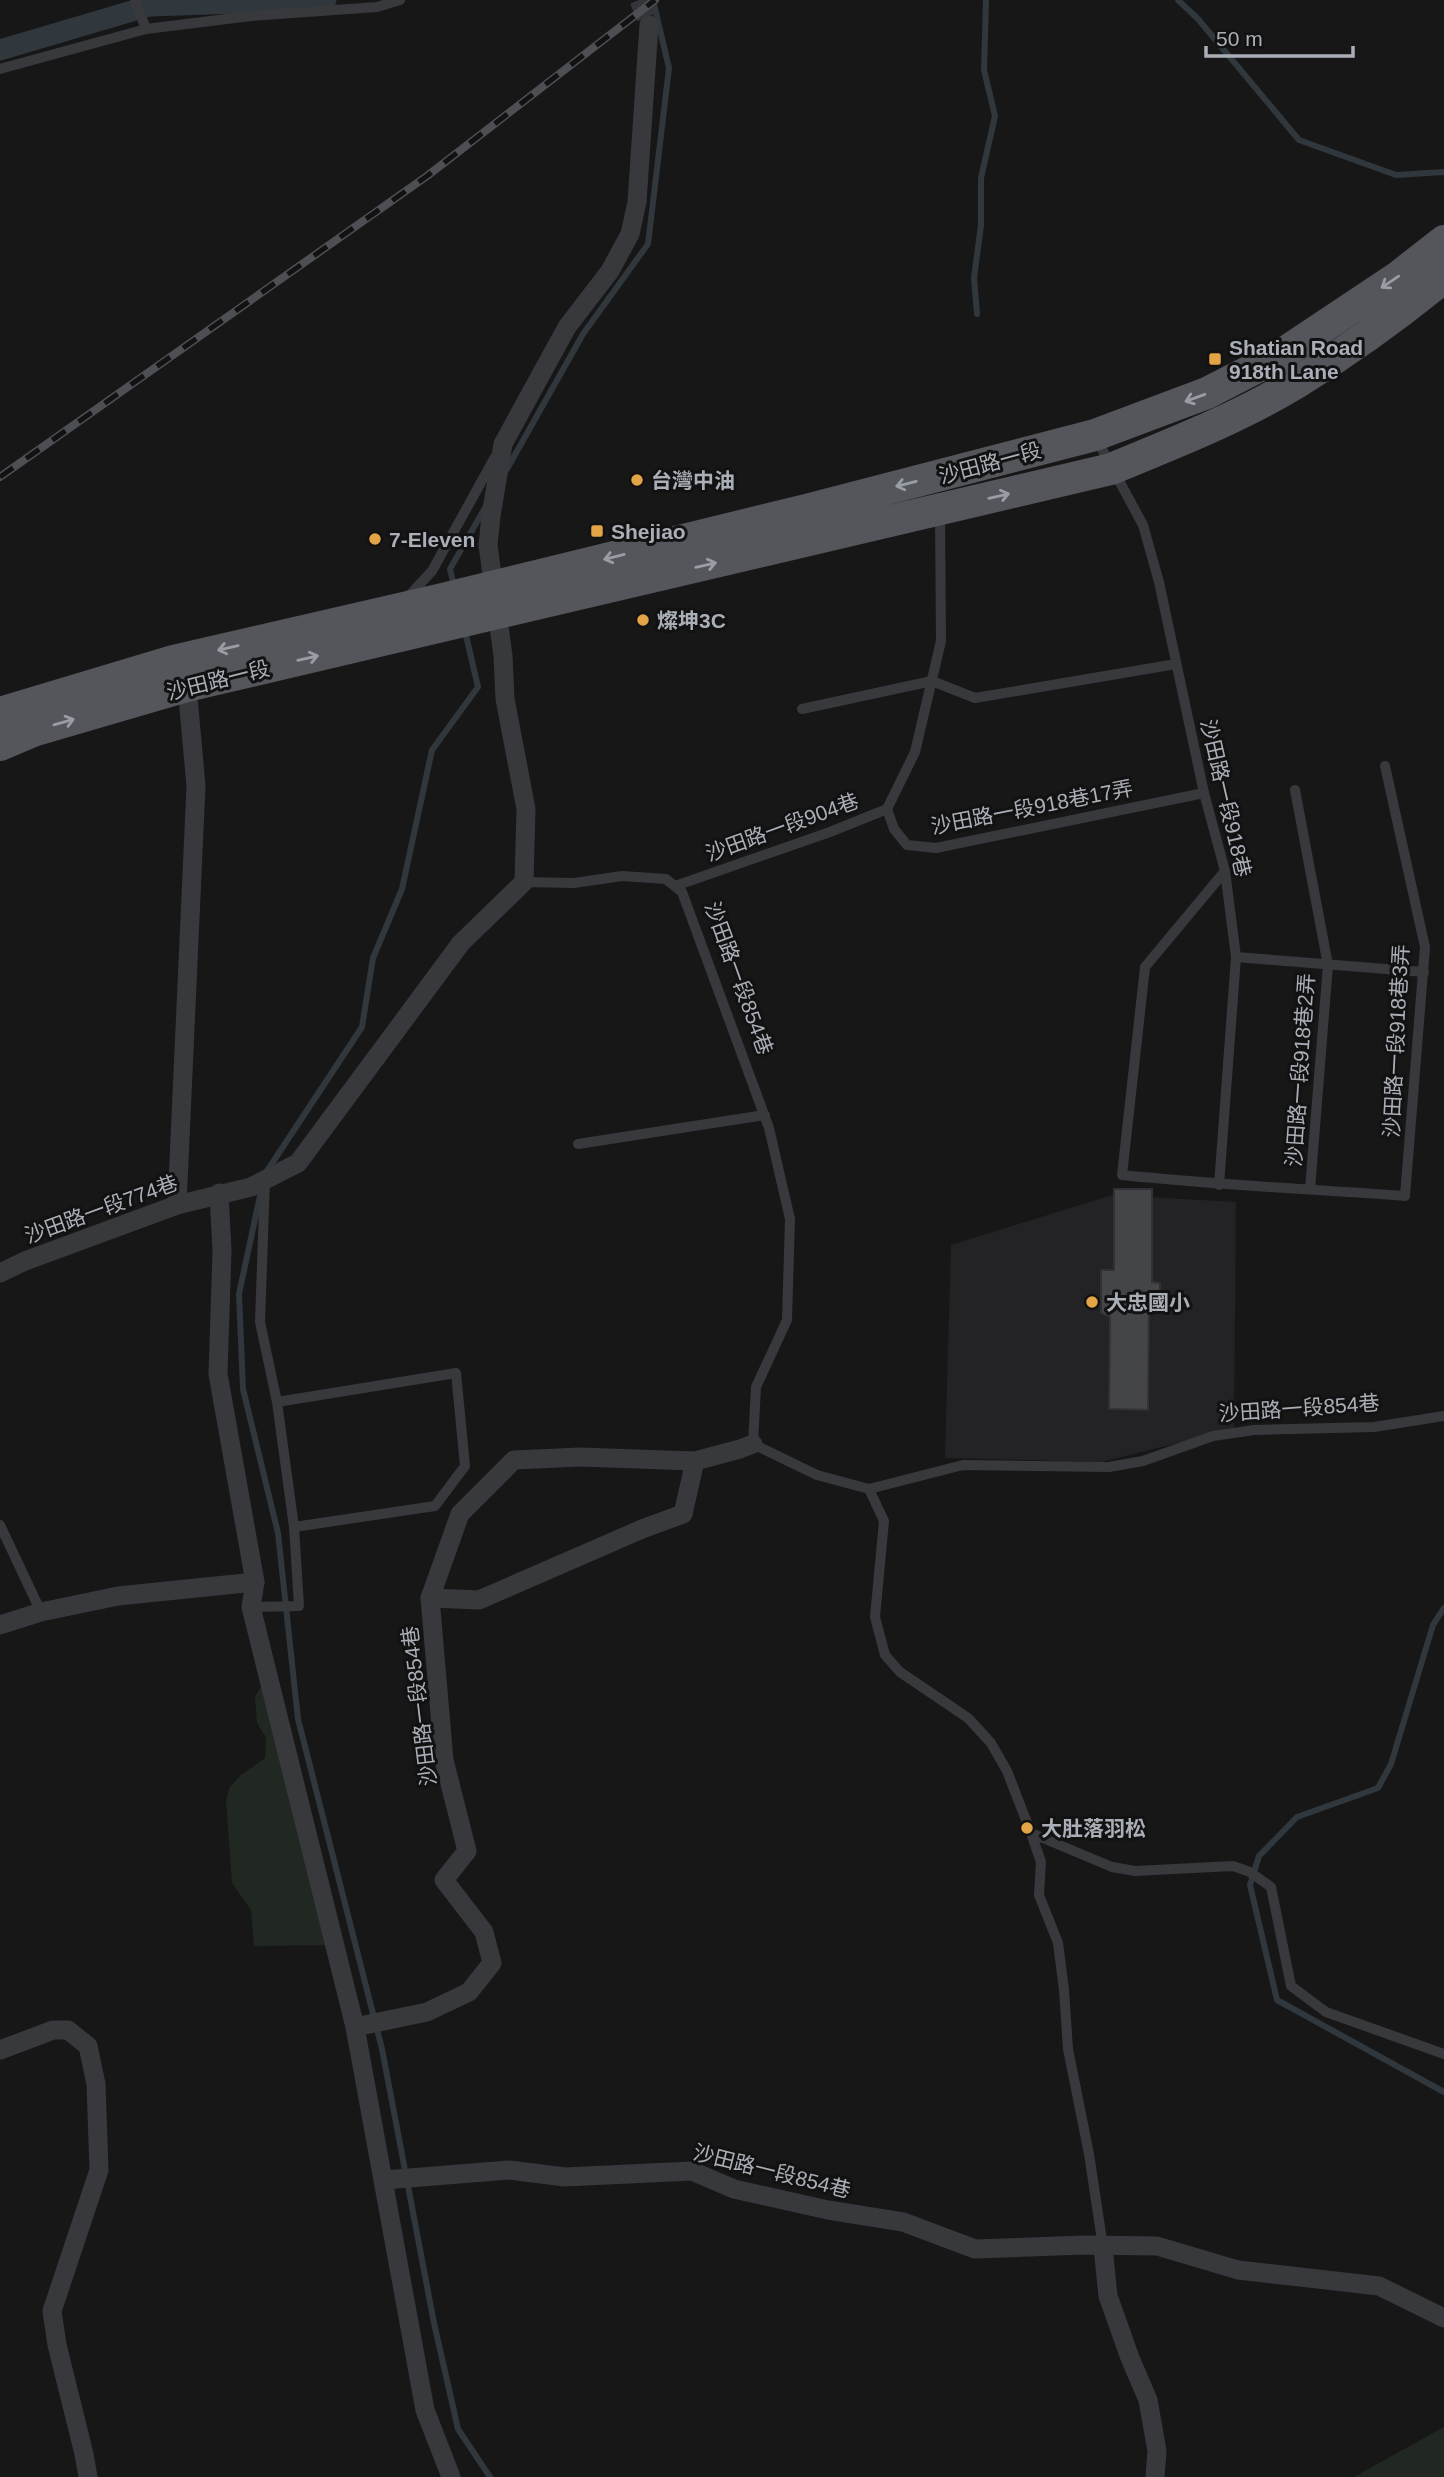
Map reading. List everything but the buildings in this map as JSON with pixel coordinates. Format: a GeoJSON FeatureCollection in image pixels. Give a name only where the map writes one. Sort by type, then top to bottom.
{"type":"FeatureCollection","features":[{"type":"Feature","properties":{"kind":"main road","name":"沙田路一段"},"geometry":{"type":"LineString","coordinates":[[495,600],[806,510],[1095,435],[1207,394],[1281,355],[1398,277],[1444,241]]}},
{"type":"Feature","properties":{"kind":"main road","name":"沙田路一段"},"geometry":{"type":"LineString","coordinates":[[495,600],[940,510],[1111,469],[1213,426],[1295,383],[1417,300],[1444,277]]}},
{"type":"Feature","properties":{"kind":"main road"},"geometry":{"type":"LineString","coordinates":[[438,614],[495,600]]}},
{"type":"Feature","properties":{"kind":"main road","name":"沙田路一段"},"geometry":{"type":"LineString","coordinates":[[0,713],[173,661],[397,609],[438,614]]}},
{"type":"Feature","properties":{"kind":"main road","name":"沙田路一段"},"geometry":{"type":"LineString","coordinates":[[0,745],[33,731],[438,614]]}},
{"type":"Feature","properties":{"kind":"street"},"geometry":{"type":"LineString","coordinates":[[451,2477],[425,2410],[355,2027],[251,1606],[255,1582],[218,1374],[222,1251],[219,1193],[251,1187],[298,1163],[461,943],[524,882],[526,809],[505,699],[503,656],[488,545],[502,444],[567,327],[610,271],[630,234],[638,202],[649,25]]}},
{"type":"Feature","properties":{"kind":"street"},"geometry":{"type":"LineString","coordinates":[[177,1205],[196,786],[187,686]]}},
{"type":"Feature","properties":{"kind":"street","name":"沙田路一段774巷"},"geometry":{"type":"LineString","coordinates":[[0,1273],[25,1261],[177,1205],[219,1193]]}},
{"type":"Feature","properties":{"kind":"street","name":"沙田路一段854巷"},"geometry":{"type":"LineString","coordinates":[[355,2027],[427,2012],[469,1992],[492,1962],[484,1932],[444,1880],[467,1851],[444,1760],[430,1598],[460,1514],[514,1460],[580,1457],[695,1461],[753,1444]]}},
{"type":"Feature","properties":{"kind":"street","name":"沙田路一段854巷"},"geometry":{"type":"LineString","coordinates":[[430,1598],[479,1600],[642,1529],[683,1514],[695,1461]]}},
{"type":"Feature","properties":{"kind":"street"},"geometry":{"type":"LineString","coordinates":[[0,1625],[41,1612],[118,1596],[255,1582]]}},
{"type":"Feature","properties":{"kind":"street"},"geometry":{"type":"LineString","coordinates":[[0,2050],[53,2030],[68,2030],[88,2046],[96,2084],[99,2170],[52,2311],[57,2345],[88,2477]]}},
{"type":"Feature","properties":{"kind":"street","name":"沙田路一段854巷"},"geometry":{"type":"LineString","coordinates":[[384,2180],[509,2170],[565,2177],[692,2171],[734,2189],[828,2210],[903,2222],[975,2249],[1085,2245],[1157,2246],[1238,2270],[1379,2286],[1444,2318]]}},
{"type":"Feature","properties":{"kind":"street"},"geometry":{"type":"LineString","coordinates":[[1103,2247],[1108,2297],[1148,2400],[1157,2451],[1155,2477]]}},
{"type":"Feature","properties":{"kind":"lane"},"geometry":{"type":"LineString","coordinates":[[135,0],[146,29]]}},
{"type":"Feature","properties":{"kind":"lane"},"geometry":{"type":"LineString","coordinates":[[0,69],[146,29],[251,16],[377,7],[400,0]]}},
{"type":"Feature","properties":{"kind":"lane","name":"沙田路一段918巷"},"geometry":{"type":"LineString","coordinates":[[1095,435],[1143,526],[1159,582],[1204,793],[1225,870],[1236,957],[1219,1185]]}},
{"type":"Feature","properties":{"kind":"lane"},"geometry":{"type":"LineString","coordinates":[[397,609],[432,571],[502,444]]}},
{"type":"Feature","properties":{"kind":"lane","name":"沙田路一段904巷"},"geometry":{"type":"LineString","coordinates":[[675,886],[830,832],[887,809],[915,752],[941,641],[940,510]]}},
{"type":"Feature","properties":{"kind":"lane"},"geometry":{"type":"LineString","coordinates":[[802,709],[932,681],[975,698],[1176,664]]}},
{"type":"Feature","properties":{"kind":"lane","name":"沙田路一段918巷3弄"},"geometry":{"type":"LineString","coordinates":[[1310,1189],[1405,1196],[1424,947],[1385,766]]}},
{"type":"Feature","properties":{"kind":"lane","name":"沙田路一段918巷2弄"},"geometry":{"type":"LineString","coordinates":[[1294,790],[1328,965],[1310,1189]]}},
{"type":"Feature","properties":{"kind":"lane","name":"沙田路一段918巷17弄"},"geometry":{"type":"LineString","coordinates":[[887,809],[894,829],[906,845],[936,848],[1204,793]]}},
{"type":"Feature","properties":{"kind":"lane"},"geometry":{"type":"LineString","coordinates":[[1225,870],[1145,967],[1122,1175],[1219,1185],[1310,1189]]}},
{"type":"Feature","properties":{"kind":"lane"},"geometry":{"type":"LineString","coordinates":[[524,882],[574,883],[622,876],[666,879],[675,886]]}},
{"type":"Feature","properties":{"kind":"lane","name":"沙田路一段854巷"},"geometry":{"type":"LineString","coordinates":[[675,886],[682,892],[765,1115],[790,1219],[787,1320],[756,1387],[753,1444],[817,1475],[869,1489],[963,1465],[1109,1467],[1143,1461],[1213,1436],[1254,1430],[1374,1427],[1444,1416]]}},
{"type":"Feature","properties":{"kind":"lane"},"geometry":{"type":"LineString","coordinates":[[1236,957],[1423,972]]}},
{"type":"Feature","properties":{"kind":"lane"},"geometry":{"type":"LineString","coordinates":[[578,1144],[765,1115]]}},
{"type":"Feature","properties":{"kind":"lane"},"geometry":{"type":"LineString","coordinates":[[251,1606],[299,1606],[294,1527],[277,1402],[260,1322],[265,1180]]}},
{"type":"Feature","properties":{"kind":"lane"},"geometry":{"type":"LineString","coordinates":[[277,1402],[456,1373],[465,1466],[435,1506],[294,1527]]}},
{"type":"Feature","properties":{"kind":"lane"},"geometry":{"type":"LineString","coordinates":[[869,1489],[884,1521],[875,1617],[886,1655],[900,1672],[968,1718],[991,1743],[1007,1771],[1041,1862],[1039,1895],[1058,1942],[1068,2049],[1089,2154],[1103,2247]]}},
{"type":"Feature","properties":{"kind":"lane"},"geometry":{"type":"LineString","coordinates":[[0,1525],[41,1612]]}},
{"type":"Feature","properties":{"kind":"lane"},"geometry":{"type":"LineString","coordinates":[[1031,1833],[1112,1867],[1135,1871],[1233,1866],[1250,1872],[1271,1886],[1291,1986],[1326,2012],[1444,2054]]}},
{"type":"Feature","properties":{"kind":"shaded area","name":"大忠國小"},"geometry":{"type":"Polygon","coordinates":[[[1112,1195],[1236,1202],[1234,1429],[1101,1462],[945,1458],[951,1245],[1112,1195]]]}},
{"type":"Feature","properties":{"kind":"shaded area"},"geometry":{"type":"Polygon","coordinates":[[[264,1682],[339,1945],[254,1946],[251,1910],[232,1883],[226,1800],[230,1787],[241,1775],[265,1758],[266,1738],[257,1723],[255,1697],[264,1682]]]}},
{"type":"Feature","properties":{"kind":"shaded area"},"geometry":{"type":"Polygon","coordinates":[[[1444,2427],[1444,2477],[1354,2477],[1444,2427]]]}},
{"type":"Feature","properties":{"kind":"waterway"},"geometry":{"type":"LineString","coordinates":[[0,50],[149,6],[326,0]]}},
{"type":"Feature","properties":{"kind":"waterway"},"geometry":{"type":"LineString","coordinates":[[507,469],[583,334],[648,244],[669,68],[653,0]]}},
{"type":"Feature","properties":{"kind":"waterway"},"geometry":{"type":"LineString","coordinates":[[977,314],[974,278],[981,225],[981,178],[995,116],[984,70],[986,0]]}},
{"type":"Feature","properties":{"kind":"waterway"},"geometry":{"type":"LineString","coordinates":[[1178,0],[1198,19],[1299,140],[1396,175],[1444,172]]}},
{"type":"Feature","properties":{"kind":"waterway"},"geometry":{"type":"LineString","coordinates":[[454,586],[450,569],[486,506]]}},
{"type":"Feature","properties":{"kind":"waterway"},"geometry":{"type":"LineString","coordinates":[[265,1174],[362,1027],[373,958],[402,889],[432,750],[478,687],[465,631]]}},
{"type":"Feature","properties":{"kind":"waterway"},"geometry":{"type":"LineString","coordinates":[[261,1191],[239,1294],[243,1389],[278,1533],[298,1719],[382,2049],[434,2323],[458,2429],[490,2477]]}},
{"type":"Feature","properties":{"kind":"waterway"},"geometry":{"type":"LineString","coordinates":[[1444,1608],[1433,1625],[1391,1764],[1378,1788],[1297,1817],[1259,1856],[1250,1885],[1277,2000],[1444,2092]]}},
{"type":"Feature","properties":{"kind":"tunnel"},"geometry":{"type":"LineString","coordinates":[[639,0],[649,25]]}},
{"type":"Feature","properties":{"kind":"railway"},"geometry":{"type":"LineString","coordinates":[[0,477],[427,176],[655,0]]}},
{"type":"Feature","properties":{"kind":"place","name":"Shatian Road 918th Lane"},"geometry":{"type":"Point","coordinates":[1215,359]}},
{"type":"Feature","properties":{"kind":"place","name":"台灣中油"},"geometry":{"type":"Point","coordinates":[637,480]}},
{"type":"Feature","properties":{"kind":"place","name":"Shejiao"},"geometry":{"type":"Point","coordinates":[597,531]}},
{"type":"Feature","properties":{"kind":"place","name":"7-Eleven"},"geometry":{"type":"Point","coordinates":[375,539]}},
{"type":"Feature","properties":{"kind":"place","name":"燦坤3C"},"geometry":{"type":"Point","coordinates":[643,620]}},
{"type":"Feature","properties":{"kind":"place","name":"大忠國小"},"geometry":{"type":"Point","coordinates":[1092,1302]}},
{"type":"Feature","properties":{"kind":"place","name":"大肚落羽松"},"geometry":{"type":"Point","coordinates":[1027,1828]}}]}
